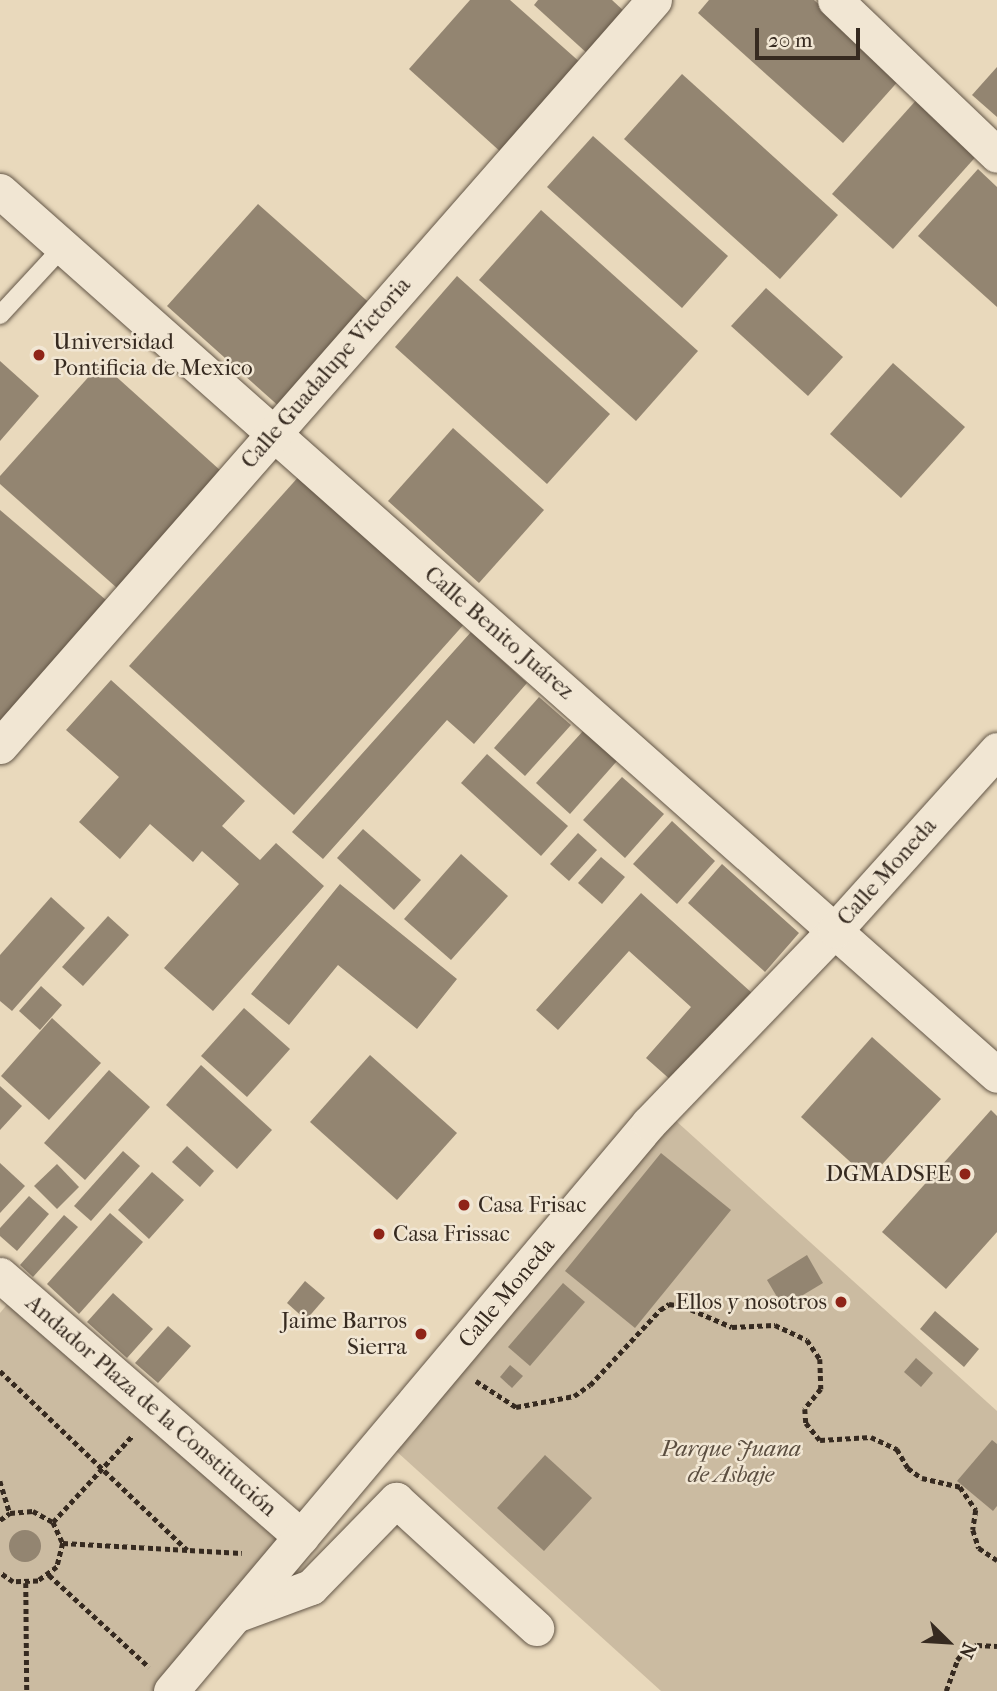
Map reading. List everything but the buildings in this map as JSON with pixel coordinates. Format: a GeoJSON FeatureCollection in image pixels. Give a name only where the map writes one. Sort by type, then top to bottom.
{"type":"FeatureCollection","features":[{"type":"Feature","properties":{"kind":"street","name":"Calle Guadalupe Victoria"},"geometry":{"type":"LineString","coordinates":[[0,746],[654,0]]}},
{"type":"Feature","properties":{"kind":"street"},"geometry":{"type":"LineString","coordinates":[[835,0],[997,155]]}},
{"type":"Feature","properties":{"kind":"street","name":"Calle Benito Juárez"},"geometry":{"type":"LineString","coordinates":[[0,191],[997,1075]]}},
{"type":"Feature","properties":{"kind":"street","name":"Calle Moneda"},"geometry":{"type":"LineString","coordinates":[[172,1690],[649,1123],[835,930],[997,750]]}},
{"type":"Feature","properties":{"kind":"street","name":"Andador Plaza de la Constitución"},"geometry":{"type":"LineString","coordinates":[[0,1275],[155,1410],[293,1546]]}},
{"type":"Feature","properties":{"kind":"street"},"geometry":{"type":"LineString","coordinates":[[231,1617],[311,1587],[396,1500],[536,1628]]}},
{"type":"Feature","properties":{"kind":"lane"},"geometry":{"type":"LineString","coordinates":[[0,314],[63,247]]}},
{"type":"Feature","properties":{"kind":"path"},"geometry":{"type":"LineString","coordinates":[[448,1363],[516,1407],[574,1396],[590,1385],[660,1310],[669,1304],[683,1306],[700,1316],[732,1328],[775,1325],[807,1340],[820,1359],[821,1389],[805,1409],[806,1423],[820,1440],[871,1437],[897,1449],[908,1468],[922,1478],[960,1487],[976,1510],[973,1530],[979,1548],[997,1560]]}},
{"type":"Feature","properties":{"kind":"path"},"geometry":{"type":"LineString","coordinates":[[0,1371],[187,1550]]}},
{"type":"Feature","properties":{"kind":"path"},"geometry":{"type":"LineString","coordinates":[[53,1522],[155,1410]]}},
{"type":"Feature","properties":{"kind":"path"},"geometry":{"type":"LineString","coordinates":[[0,1482],[10,1513]]}},
{"type":"Feature","properties":{"kind":"path"},"geometry":{"type":"LineString","coordinates":[[0,1520],[10,1513],[33,1511],[53,1522],[62,1543],[61,1556],[49,1575],[26,1583],[1,1575]]}},
{"type":"Feature","properties":{"kind":"path"},"geometry":{"type":"LineString","coordinates":[[62,1543],[187,1550],[293,1546]]}},
{"type":"Feature","properties":{"kind":"path"},"geometry":{"type":"LineString","coordinates":[[49,1575],[172,1690]]}},
{"type":"Feature","properties":{"kind":"path"},"geometry":{"type":"LineString","coordinates":[[26,1583],[27,1691]]}},
{"type":"Feature","properties":{"kind":"path"},"geometry":{"type":"LineString","coordinates":[[946,1691],[957,1660],[967,1648],[977,1645],[997,1646]]}},
{"type":"Feature","properties":{"kind":"green space","name":"Parque Juana de Asbaje"},"geometry":{"type":"Polygon","coordinates":[[[665,1111],[997,1411],[997,1691],[661,1691],[385,1441],[665,1111]]]}},
{"type":"Feature","properties":{"kind":"green space"},"geometry":{"type":"Polygon","coordinates":[[[10,1301],[298,1537],[165,1691],[0,1691],[0,1313],[10,1301]]]}},
{"type":"Feature","properties":{"kind":"place","name":"Universidad Pontificia de Mexico"},"geometry":{"type":"Point","coordinates":[39,355]}},
{"type":"Feature","properties":{"kind":"place","name":"DGMADSFE"},"geometry":{"type":"Point","coordinates":[965,1174]}},
{"type":"Feature","properties":{"kind":"place","name":"Casa Frisac"},"geometry":{"type":"Point","coordinates":[464,1205]}},
{"type":"Feature","properties":{"kind":"place","name":"Casa Frissac"},"geometry":{"type":"Point","coordinates":[379,1234]}},
{"type":"Feature","properties":{"kind":"place","name":"Ellos y nosotros"},"geometry":{"type":"Point","coordinates":[841,1302]}},
{"type":"Feature","properties":{"kind":"place","name":"Jaime Barros Sierra"},"geometry":{"type":"Point","coordinates":[421,1334]}}]}
